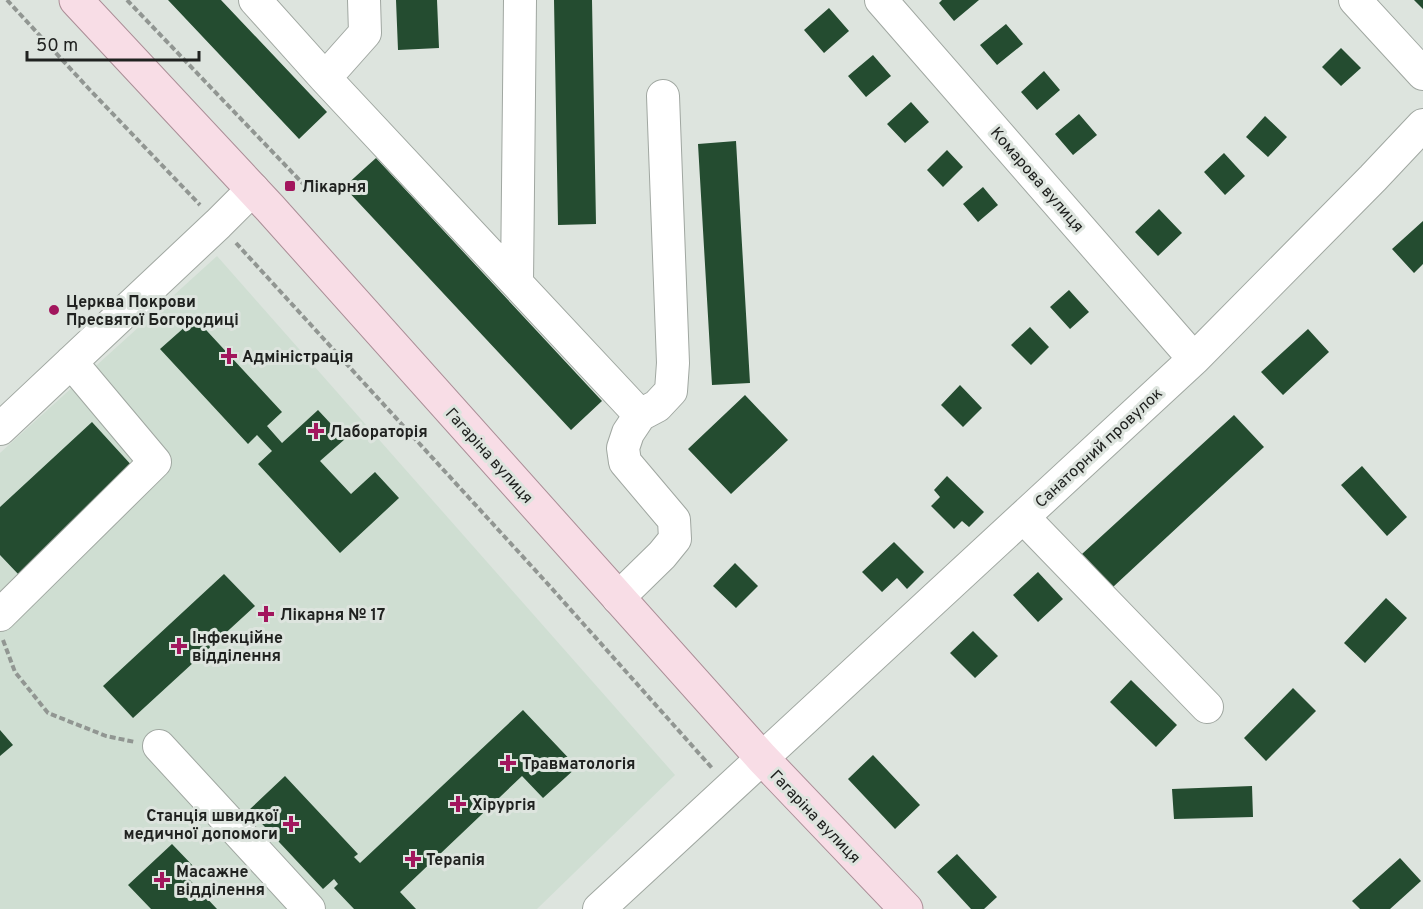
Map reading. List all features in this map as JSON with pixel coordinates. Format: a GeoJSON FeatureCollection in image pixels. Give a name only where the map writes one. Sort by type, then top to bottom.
{"type":"FeatureCollection","features":[{"type":"Feature","properties":{"kind":"main road","name":"Гагаріна вулиця"},"geometry":{"type":"LineString","coordinates":[[76,0],[253,189],[762,758],[906,909]]}},
{"type":"Feature","properties":{"kind":"street"},"geometry":{"type":"LineString","coordinates":[[255,0],[640,415]]}},
{"type":"Feature","properties":{"kind":"street"},"geometry":{"type":"LineString","coordinates":[[325,78],[365,33],[364,0]]}},
{"type":"Feature","properties":{"kind":"street"},"geometry":{"type":"LineString","coordinates":[[517,282],[520,0]]}},
{"type":"Feature","properties":{"kind":"street","name":"Комарова вулиця"},"geometry":{"type":"LineString","coordinates":[[881,0],[1194,359]]}},
{"type":"Feature","properties":{"kind":"street"},"geometry":{"type":"LineString","coordinates":[[1355,0],[1423,74]]}},
{"type":"Feature","properties":{"kind":"street"},"geometry":{"type":"LineString","coordinates":[[618,597],[662,555],[675,539],[674,520],[625,462],[623,448],[628,433],[640,415],[657,406],[671,391],[673,363],[663,96]]}},
{"type":"Feature","properties":{"kind":"street","name":"Санаторний провулок"},"geometry":{"type":"LineString","coordinates":[[598,909],[1194,359],[1423,125]]}},
{"type":"Feature","properties":{"kind":"street"},"geometry":{"type":"LineString","coordinates":[[0,429],[253,189]]}},
{"type":"Feature","properties":{"kind":"street"},"geometry":{"type":"LineString","coordinates":[[1,626],[155,462],[71,362]]}},
{"type":"Feature","properties":{"kind":"street"},"geometry":{"type":"LineString","coordinates":[[1023,517],[1207,707]]}},
{"type":"Feature","properties":{"kind":"street"},"geometry":{"type":"LineString","coordinates":[[159,746],[309,909]]}},
{"type":"Feature","properties":{"kind":"path"},"geometry":{"type":"LineString","coordinates":[[7,0],[262,270],[730,788]]}},
{"type":"Feature","properties":{"kind":"path"},"geometry":{"type":"LineString","coordinates":[[127,0],[310,191]]}},
{"type":"Feature","properties":{"kind":"path"},"geometry":{"type":"LineString","coordinates":[[1,626],[15,672],[48,713],[106,736],[159,746]]}},
{"type":"Feature","properties":{"kind":"shaded area","name":"Лікарня № 17"},"geometry":{"type":"Polygon","coordinates":[[[217,256],[675,775],[537,909],[0,909],[0,453],[217,256]]]}},
{"type":"Feature","properties":{"kind":"building"},"geometry":{"type":"Polygon","coordinates":[[[168,0],[221,0],[327,112],[299,139],[168,0]]]}},
{"type":"Feature","properties":{"kind":"building"},"geometry":{"type":"Polygon","coordinates":[[[396,0],[437,0],[439,48],[398,50],[396,0]]]}},
{"type":"Feature","properties":{"kind":"building"},"geometry":{"type":"Polygon","coordinates":[[[554,0],[592,0],[596,224],[558,225],[554,0]]]}},
{"type":"Feature","properties":{"kind":"building"},"geometry":{"type":"Polygon","coordinates":[[[942,0],[979,0],[954,21],[939,3],[942,0]]]}},
{"type":"Feature","properties":{"kind":"building"},"geometry":{"type":"Polygon","coordinates":[[[1414,0],[1423,0],[1423,9],[1414,0]]]}},
{"type":"Feature","properties":{"kind":"building"},"geometry":{"type":"Polygon","coordinates":[[[829,8],[849,31],[824,53],[804,30],[829,8]]]}},
{"type":"Feature","properties":{"kind":"building"},"geometry":{"type":"Polygon","coordinates":[[[1006,24],[1023,44],[997,65],[980,45],[1006,24]]]}},
{"type":"Feature","properties":{"kind":"building"},"geometry":{"type":"Polygon","coordinates":[[[1341,48],[1361,68],[1341,86],[1322,67],[1341,48]]]}},
{"type":"Feature","properties":{"kind":"building"},"geometry":{"type":"Polygon","coordinates":[[[873,55],[891,76],[866,97],[848,76],[873,55]]]}},
{"type":"Feature","properties":{"kind":"building"},"geometry":{"type":"Polygon","coordinates":[[[1044,71],[1060,90],[1037,110],[1021,92],[1044,71]]]}},
{"type":"Feature","properties":{"kind":"building"},"geometry":{"type":"Polygon","coordinates":[[[911,102],[929,122],[905,143],[887,124],[911,102]]]}},
{"type":"Feature","properties":{"kind":"building"},"geometry":{"type":"Polygon","coordinates":[[[1079,114],[1097,135],[1073,155],[1055,134],[1079,114]]]}},
{"type":"Feature","properties":{"kind":"building"},"geometry":{"type":"Polygon","coordinates":[[[1265,116],[1287,137],[1268,157],[1246,137],[1265,116]]]}},
{"type":"Feature","properties":{"kind":"building"},"geometry":{"type":"Polygon","coordinates":[[[736,141],[750,383],[712,385],[698,144],[736,141]]]}},
{"type":"Feature","properties":{"kind":"building"},"geometry":{"type":"Polygon","coordinates":[[[947,150],[963,167],[943,187],[927,170],[947,150]]]}},
{"type":"Feature","properties":{"kind":"building"},"geometry":{"type":"Polygon","coordinates":[[[1224,153],[1245,176],[1225,195],[1204,172],[1224,153]]]}},
{"type":"Feature","properties":{"kind":"building"},"geometry":{"type":"Polygon","coordinates":[[[376,158],[602,401],[571,430],[344,187],[376,158]]]}},
{"type":"Feature","properties":{"kind":"building"},"geometry":{"type":"Polygon","coordinates":[[[983,187],[998,205],[978,222],[963,204],[983,187]]]}},
{"type":"Feature","properties":{"kind":"building"},"geometry":{"type":"Polygon","coordinates":[[[1159,209],[1182,233],[1158,256],[1135,232],[1159,209]]]}},
{"type":"Feature","properties":{"kind":"building"},"geometry":{"type":"Polygon","coordinates":[[[1423,221],[1423,264],[1414,273],[1392,249],[1423,221]]]}},
{"type":"Feature","properties":{"kind":"building"},"geometry":{"type":"Polygon","coordinates":[[[1069,290],[1089,312],[1070,329],[1050,307],[1069,290]]]}},
{"type":"Feature","properties":{"kind":"building","name":"Лабораторія"},"geometry":{"type":"Polygon","coordinates":[[[195,318],[282,412],[267,426],[282,443],[318,410],[345,439],[320,461],[351,494],[375,472],[399,498],[340,553],[258,464],[272,451],[257,435],[248,444],[160,349],[195,318]]]}},
{"type":"Feature","properties":{"kind":"building"},"geometry":{"type":"Polygon","coordinates":[[[1030,327],[1049,347],[1031,365],[1011,345],[1030,327]]]}},
{"type":"Feature","properties":{"kind":"building"},"geometry":{"type":"Polygon","coordinates":[[[1308,329],[1329,352],[1283,395],[1261,372],[1308,329]]]}},
{"type":"Feature","properties":{"kind":"building"},"geometry":{"type":"Polygon","coordinates":[[[960,385],[982,408],[963,427],[941,405],[960,385]]]}},
{"type":"Feature","properties":{"kind":"building"},"geometry":{"type":"Polygon","coordinates":[[[745,395],[788,440],[731,494],[688,449],[745,395]]]}},
{"type":"Feature","properties":{"kind":"building"},"geometry":{"type":"Polygon","coordinates":[[[1234,415],[1264,447],[1113,587],[1082,554],[1234,415]]]}},
{"type":"Feature","properties":{"kind":"building"},"geometry":{"type":"Polygon","coordinates":[[[92,422],[134,468],[19,575],[0,555],[0,507],[92,422]]]}},
{"type":"Feature","properties":{"kind":"building"},"geometry":{"type":"Polygon","coordinates":[[[1362,466],[1407,517],[1387,536],[1341,485],[1362,466]]]}},
{"type":"Feature","properties":{"kind":"building"},"geometry":{"type":"Polygon","coordinates":[[[947,476],[984,512],[969,527],[962,521],[954,529],[931,506],[940,497],[934,490],[947,476]]]}},
{"type":"Feature","properties":{"kind":"building"},"geometry":{"type":"Polygon","coordinates":[[[894,542],[924,572],[907,589],[897,578],[882,592],[862,572],[894,542]]]}},
{"type":"Feature","properties":{"kind":"building"},"geometry":{"type":"Polygon","coordinates":[[[735,563],[758,586],[736,608],[713,586],[735,563]]]}},
{"type":"Feature","properties":{"kind":"building"},"geometry":{"type":"Polygon","coordinates":[[[1038,572],[1063,599],[1038,622],[1013,595],[1038,572]]]}},
{"type":"Feature","properties":{"kind":"building","name":"Інфекційне відділення"},"geometry":{"type":"Polygon","coordinates":[[[224,574],[255,606],[133,718],[103,686],[224,574]]]}},
{"type":"Feature","properties":{"kind":"building"},"geometry":{"type":"Polygon","coordinates":[[[1386,598],[1407,618],[1365,663],[1344,643],[1386,598]]]}},
{"type":"Feature","properties":{"kind":"building"},"geometry":{"type":"Polygon","coordinates":[[[973,631],[998,656],[975,678],[950,653],[973,631]]]}},
{"type":"Feature","properties":{"kind":"building"},"geometry":{"type":"Polygon","coordinates":[[[1131,680],[1177,725],[1156,747],[1110,702],[1131,680]]]}},
{"type":"Feature","properties":{"kind":"building"},"geometry":{"type":"Polygon","coordinates":[[[1293,688],[1316,711],[1266,761],[1244,738],[1293,688]]]}},
{"type":"Feature","properties":{"kind":"building","name":"Хірургія"},"geometry":{"type":"Polygon","coordinates":[[[523,710],[577,767],[543,798],[522,776],[400,892],[416,909],[354,909],[334,888],[338,884],[334,879],[323,889],[249,810],[285,776],[358,854],[354,857],[360,863],[523,710]]]}},
{"type":"Feature","properties":{"kind":"building"},"geometry":{"type":"Polygon","coordinates":[[[0,730],[13,745],[0,756],[0,730]]]}},
{"type":"Feature","properties":{"kind":"building"},"geometry":{"type":"Polygon","coordinates":[[[873,755],[920,805],[895,829],[848,779],[873,755]]]}},
{"type":"Feature","properties":{"kind":"building"},"geometry":{"type":"Polygon","coordinates":[[[1252,786],[1253,817],[1174,819],[1172,789],[1252,786]]]}},
{"type":"Feature","properties":{"kind":"building","name":"Масажне відділення"},"geometry":{"type":"Polygon","coordinates":[[[172,844],[195,868],[186,876],[217,909],[151,909],[128,885],[172,844]]]}},
{"type":"Feature","properties":{"kind":"building"},"geometry":{"type":"Polygon","coordinates":[[[957,854],[997,897],[984,909],[971,909],[937,872],[957,854]]]}},
{"type":"Feature","properties":{"kind":"building"},"geometry":{"type":"Polygon","coordinates":[[[1400,858],[1421,881],[1390,909],[1360,909],[1352,901],[1400,858]]]}},
{"type":"Feature","properties":{"kind":"place","name":"Лікарня"},"geometry":{"type":"Point","coordinates":[290,186]}},
{"type":"Feature","properties":{"kind":"place","name":"Церква Покрови Пресвятої Богородиці"},"geometry":{"type":"Point","coordinates":[54,310]}},
{"type":"Feature","properties":{"kind":"place","name":"Адміністрація"},"geometry":{"type":"Point","coordinates":[229,356]}},
{"type":"Feature","properties":{"kind":"place","name":"Лабораторія"},"geometry":{"type":"Point","coordinates":[316,431]}},
{"type":"Feature","properties":{"kind":"place","name":"Лікарня № 17"},"geometry":{"type":"Point","coordinates":[266,614]}},
{"type":"Feature","properties":{"kind":"place","name":"Інфекційне відділення"},"geometry":{"type":"Point","coordinates":[179,646]}},
{"type":"Feature","properties":{"kind":"place","name":"Травматологія"},"geometry":{"type":"Point","coordinates":[508,763]}},
{"type":"Feature","properties":{"kind":"place","name":"Хірургія"},"geometry":{"type":"Point","coordinates":[458,804]}},
{"type":"Feature","properties":{"kind":"place","name":"Станція швидкої медичної допомоги"},"geometry":{"type":"Point","coordinates":[291,824]}},
{"type":"Feature","properties":{"kind":"place","name":"Терапія"},"geometry":{"type":"Point","coordinates":[413,859]}},
{"type":"Feature","properties":{"kind":"place","name":"Масажне відділення"},"geometry":{"type":"Point","coordinates":[162,880]}}]}
